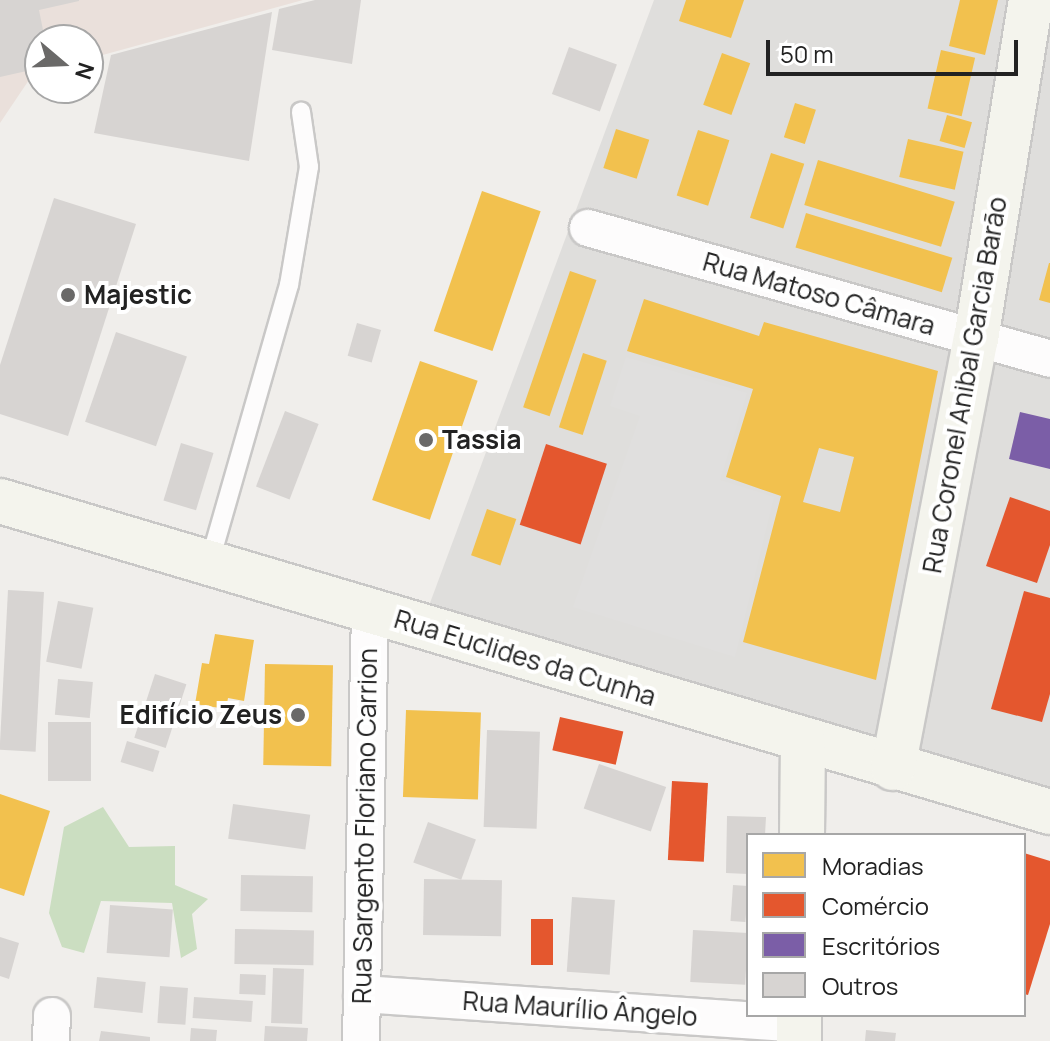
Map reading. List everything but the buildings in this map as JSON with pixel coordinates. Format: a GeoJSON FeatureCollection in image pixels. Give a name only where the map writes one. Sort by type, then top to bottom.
{"type":"FeatureCollection","features":[{"type":"Feature","properties":{"kind":"main road","name":"Rua Coronel Anibal Garcia Barão"},"geometry":{"type":"LineString","coordinates":[[893,768],[976,339],[1031,0]]}},
{"type":"Feature","properties":{"kind":"main road","name":"Rua Euclides da Cunha"},"geometry":{"type":"LineString","coordinates":[[0,501],[1050,812]]}},
{"type":"Feature","properties":{"kind":"main road"},"geometry":{"type":"LineString","coordinates":[[802,833],[803,741]]}},
{"type":"Feature","properties":{"kind":"street","name":"Rua Matoso Câmara"},"geometry":{"type":"LineString","coordinates":[[588,228],[1050,359]]}},
{"type":"Feature","properties":{"kind":"street","name":"Rua Sargento Floriano Carrion"},"geometry":{"type":"LineString","coordinates":[[361,1041],[370,612]]}},
{"type":"Feature","properties":{"kind":"street","name":"Rua Maurílio Ângelo"},"geometry":{"type":"LineString","coordinates":[[362,994],[799,1027]]}},
{"type":"Feature","properties":{"kind":"lane"},"geometry":{"type":"LineString","coordinates":[[209,564],[289,285],[309,167],[301,112]]}},
{"type":"Feature","properties":{"kind":"shaded area"},"geometry":{"type":"Polygon","coordinates":[[[0,0],[303,0],[104,55],[104,24],[24,24],[24,87],[0,123],[0,0]]]}},
{"type":"Feature","properties":{"kind":"shaded area"},"geometry":{"type":"Polygon","coordinates":[[[654,0],[1050,0],[1050,812],[427,611],[654,0]]]}},
{"type":"Feature","properties":{"kind":"shaded area"},"geometry":{"type":"Polygon","coordinates":[[[626,357],[747,393],[720,480],[774,497],[735,657],[573,607],[640,416],[610,406],[626,357]]]}},
{"type":"Feature","properties":{"kind":"green space"},"geometry":{"type":"Polygon","coordinates":[[[103,807],[129,847],[175,846],[175,885],[208,899],[192,914],[197,949],[181,958],[172,903],[101,901],[84,953],[62,947],[49,913],[64,827],[103,807]]]}},
{"type":"Feature","properties":{"kind":"place","name":"Majestic"},"geometry":{"type":"Point","coordinates":[68,295]}},
{"type":"Feature","properties":{"kind":"place","name":"Tassia"},"geometry":{"type":"Point","coordinates":[426,440]}},
{"type":"Feature","properties":{"kind":"place","name":"Edifício Zeus"},"geometry":{"type":"Point","coordinates":[298,715]}}]}
